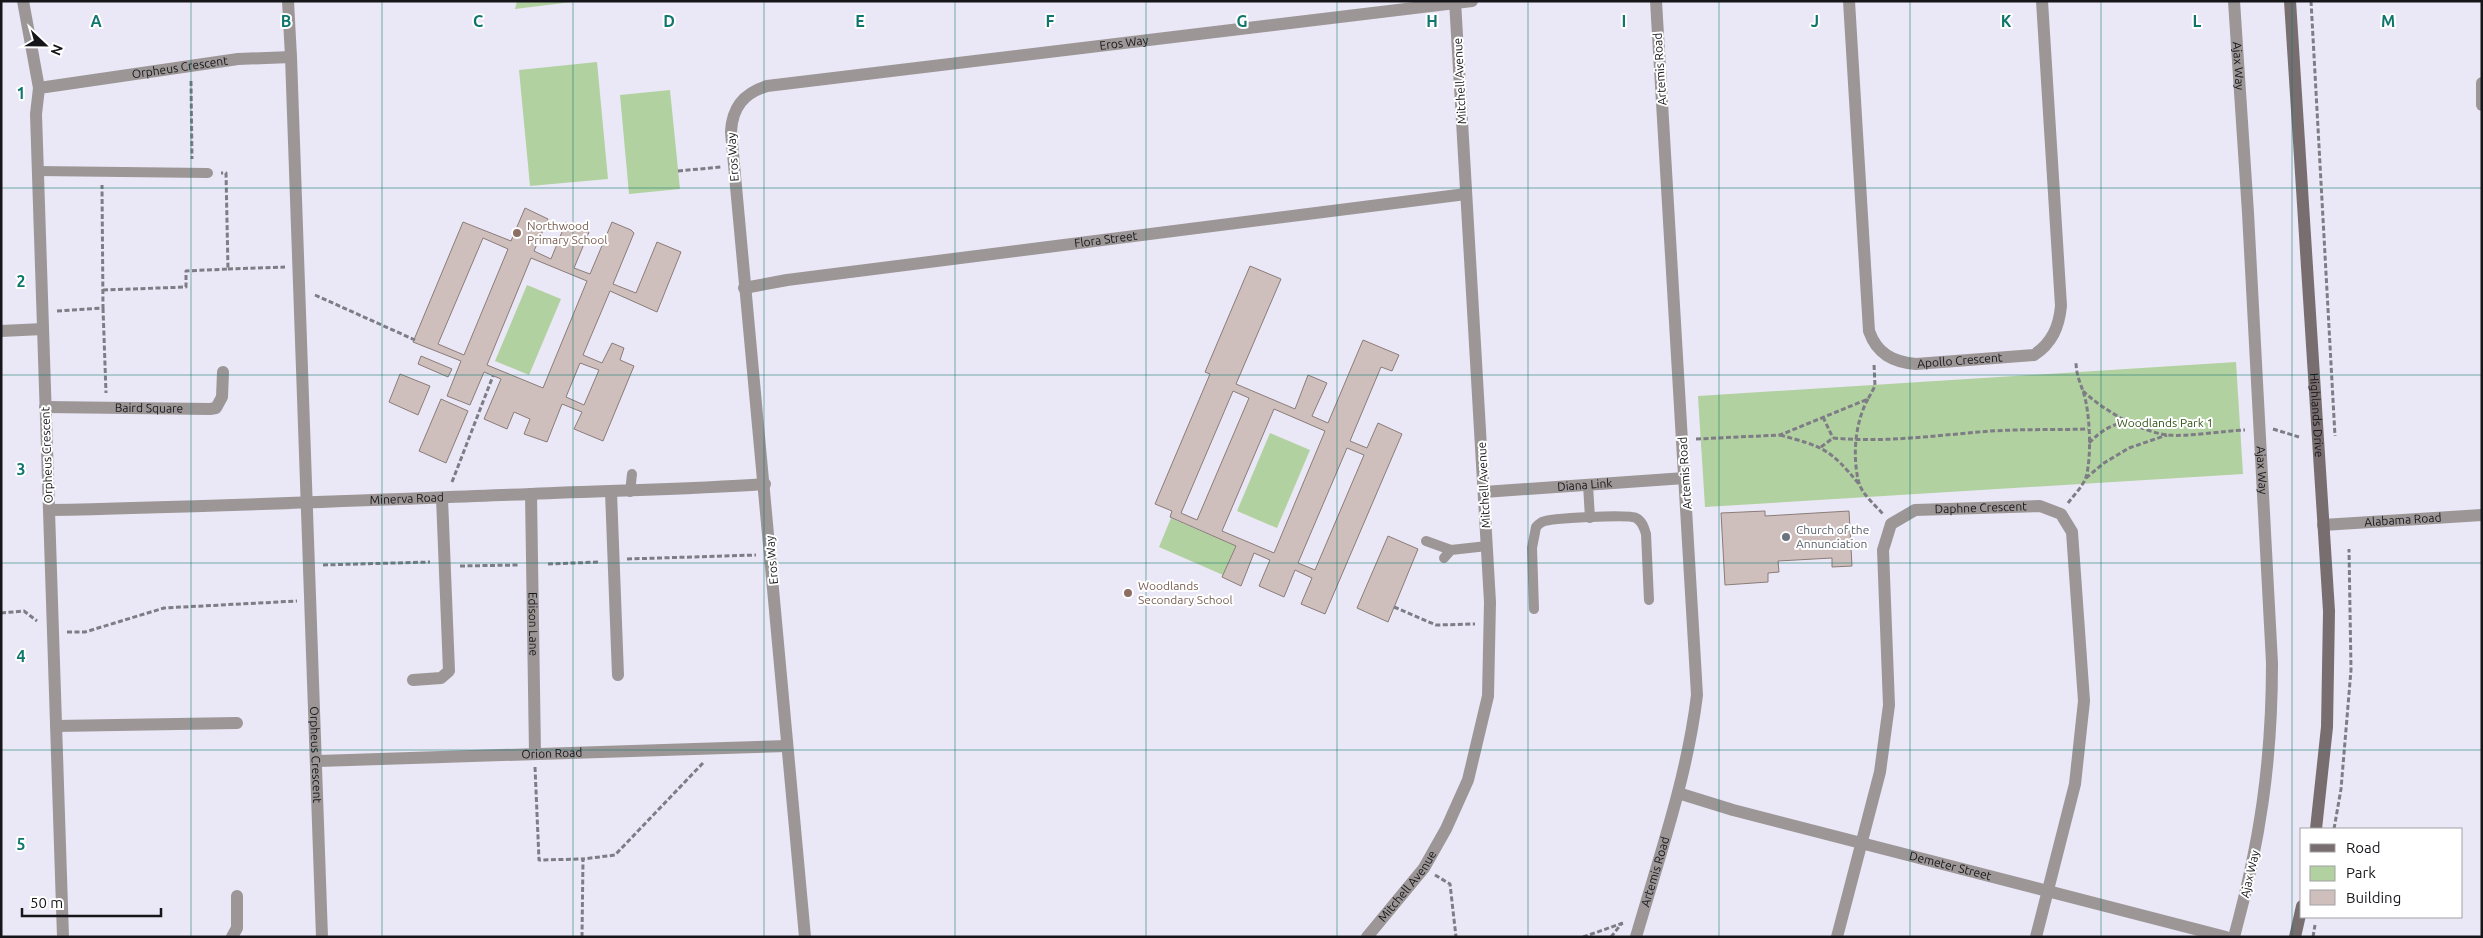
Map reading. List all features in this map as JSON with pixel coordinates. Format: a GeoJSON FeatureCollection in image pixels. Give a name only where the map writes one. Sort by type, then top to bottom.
{"type":"FeatureCollection","features":[{"type":"Feature","properties":{"kind":"main road","name":"Highlands Drive"},"geometry":{"type":"LineString","coordinates":[[2290,1],[2329,611],[2325,763],[2316,828]]}},
{"type":"Feature","properties":{"kind":"main road"},"geometry":{"type":"LineString","coordinates":[[2295,937],[2300,915]]}},
{"type":"Feature","properties":{"kind":"street"},"geometry":{"type":"LineString","coordinates":[[23,1],[39,88]]}},
{"type":"Feature","properties":{"kind":"street"},"geometry":{"type":"LineString","coordinates":[[288,1],[291,56]]}},
{"type":"Feature","properties":{"kind":"street"},"geometry":{"type":"LineString","coordinates":[[1455,2],[1472,1]]}},
{"type":"Feature","properties":{"kind":"street","name":"Artemis Road"},"geometry":{"type":"LineString","coordinates":[[1636,937],[1678,793],[1692,734],[1698,695],[1656,1]]}},
{"type":"Feature","properties":{"kind":"street","name":"Apollo Crescent"},"geometry":{"type":"LineString","coordinates":[[1849,1],[1869,331],[1873,342],[1881,353],[1904,363],[1916,364],[2034,355],[2046,347],[2060,320],[2061,306],[2042,1]]}},
{"type":"Feature","properties":{"kind":"street","name":"Ajax Way"},"geometry":{"type":"LineString","coordinates":[[2234,1],[2247,204],[2272,702],[2268,768],[2260,828],[2234,937]]}},
{"type":"Feature","properties":{"kind":"street","name":"Eros Way"},"geometry":{"type":"LineString","coordinates":[[805,937],[765,484],[744,288],[731,132],[733,114],[749,93],[767,86],[1455,2]]}},
{"type":"Feature","properties":{"kind":"street","name":"Mitchell Avenue"},"geometry":{"type":"LineString","coordinates":[[1367,937],[1424,868],[1462,796],[1470,772],[1488,696],[1490,624],[1487,546],[1455,2]]}},
{"type":"Feature","properties":{"kind":"street","name":"Orpheus Crescent"},"geometry":{"type":"LineString","coordinates":[[63,937],[36,114],[39,88],[238,59],[291,56],[318,762],[322,937]]}},
{"type":"Feature","properties":{"kind":"street"},"geometry":{"type":"LineString","coordinates":[[2482,83],[2482,105]]}},
{"type":"Feature","properties":{"kind":"street","name":"Flora Street"},"geometry":{"type":"LineString","coordinates":[[744,288],[797,278],[1466,194]]}},
{"type":"Feature","properties":{"kind":"street"},"geometry":{"type":"LineString","coordinates":[[1,331],[43,330]]}},
{"type":"Feature","properties":{"kind":"street","name":"Baird Square"},"geometry":{"type":"LineString","coordinates":[[45,407],[203,410],[216,408],[222,397],[222,372]]}},
{"type":"Feature","properties":{"kind":"street","name":"Diana Link"},"geometry":{"type":"LineString","coordinates":[[1484,492],[1686,478]]}},
{"type":"Feature","properties":{"kind":"street","name":"Minerva Road"},"geometry":{"type":"LineString","coordinates":[[48,510],[308,504],[531,494],[630,492],[765,484]]}},
{"type":"Feature","properties":{"kind":"street"},"geometry":{"type":"LineString","coordinates":[[611,492],[618,675]]}},
{"type":"Feature","properties":{"kind":"street","name":"Edison Lane"},"geometry":{"type":"LineString","coordinates":[[531,494],[535,754]]}},
{"type":"Feature","properties":{"kind":"street"},"geometry":{"type":"LineString","coordinates":[[413,680],[442,678],[449,671],[447,498]]}},
{"type":"Feature","properties":{"kind":"street","name":"Daphne Crescent"},"geometry":{"type":"LineString","coordinates":[[1891,524],[1915,510],[2040,506],[2061,514],[2072,532],[2084,701],[2075,784],[2036,937]]}},
{"type":"Feature","properties":{"kind":"street","name":"Alabama Road"},"geometry":{"type":"LineString","coordinates":[[2323,525],[2482,516]]}},
{"type":"Feature","properties":{"kind":"street"},"geometry":{"type":"LineString","coordinates":[[1837,937],[1864,842],[1880,772],[1889,705],[1883,550],[1891,524]]}},
{"type":"Feature","properties":{"kind":"street"},"geometry":{"type":"LineString","coordinates":[[56,726],[236,724]]}},
{"type":"Feature","properties":{"kind":"street","name":"Orion Road"},"geometry":{"type":"LineString","coordinates":[[318,762],[787,746]]}},
{"type":"Feature","properties":{"kind":"street","name":"Demeter Street"},"geometry":{"type":"LineString","coordinates":[[1678,793],[1733,810],[1864,842],[2226,937]]}},
{"type":"Feature","properties":{"kind":"street"},"geometry":{"type":"LineString","coordinates":[[232,937],[237,928],[237,896]]}},
{"type":"Feature","properties":{"kind":"lane"},"geometry":{"type":"LineString","coordinates":[[38,171],[208,173]]}},
{"type":"Feature","properties":{"kind":"lane"},"geometry":{"type":"LineString","coordinates":[[630,492],[632,474]]}},
{"type":"Feature","properties":{"kind":"lane"},"geometry":{"type":"LineString","coordinates":[[1588,485],[1590,518]]}},
{"type":"Feature","properties":{"kind":"lane"},"geometry":{"type":"LineString","coordinates":[[1534,609],[1532,548],[1536,527],[1543,522],[1590,518],[1629,515],[1638,519],[1643,525],[1646,534],[1649,600]]}},
{"type":"Feature","properties":{"kind":"lane"},"geometry":{"type":"LineString","coordinates":[[1426,541],[1447,554],[1487,546]]}},
{"type":"Feature","properties":{"kind":"path"},"geometry":{"type":"LineString","coordinates":[[2311,1],[2335,436]]}},
{"type":"Feature","properties":{"kind":"path"},"geometry":{"type":"LineString","coordinates":[[190,66],[192,172]]}},
{"type":"Feature","properties":{"kind":"path"},"geometry":{"type":"LineString","coordinates":[[678,171],[734,166]]}},
{"type":"Feature","properties":{"kind":"path"},"geometry":{"type":"LineString","coordinates":[[102,171],[103,308],[107,408]]}},
{"type":"Feature","properties":{"kind":"path"},"geometry":{"type":"LineString","coordinates":[[208,173],[226,173],[228,269]]}},
{"type":"Feature","properties":{"kind":"path"},"geometry":{"type":"LineString","coordinates":[[103,290],[186,287],[186,271],[300,267]]}},
{"type":"Feature","properties":{"kind":"path"},"geometry":{"type":"LineString","coordinates":[[300,289],[415,340]]}},
{"type":"Feature","properties":{"kind":"path"},"geometry":{"type":"LineString","coordinates":[[43,330],[52,311],[103,308]]}},
{"type":"Feature","properties":{"kind":"path"},"geometry":{"type":"LineString","coordinates":[[1859,484],[1857,440],[1861,411],[1875,386],[1874,358]]}},
{"type":"Feature","properties":{"kind":"path"},"geometry":{"type":"LineString","coordinates":[[2076,361],[2077,377],[2083,391],[2087,413],[2089,443],[2086,478]]}},
{"type":"Feature","properties":{"kind":"path"},"geometry":{"type":"LineString","coordinates":[[447,498],[452,478],[494,376]]}},
{"type":"Feature","properties":{"kind":"path"},"geometry":{"type":"LineString","coordinates":[[2083,391],[2095,403],[2127,422],[2168,435]]}},
{"type":"Feature","properties":{"kind":"path"},"geometry":{"type":"LineString","coordinates":[[1780,435],[1868,399]]}},
{"type":"Feature","properties":{"kind":"path"},"geometry":{"type":"LineString","coordinates":[[1823,417],[1833,438]]}},
{"type":"Feature","properties":{"kind":"path"},"geometry":{"type":"LineString","coordinates":[[2089,443],[2100,431],[2114,424],[2127,422]]}},
{"type":"Feature","properties":{"kind":"path"},"geometry":{"type":"LineString","coordinates":[[1822,447],[1833,438],[1857,440],[1992,431],[2088,429]]}},
{"type":"Feature","properties":{"kind":"path"},"geometry":{"type":"LineString","coordinates":[[2079,488],[2086,478],[2129,448],[2168,435],[2239,430]]}},
{"type":"Feature","properties":{"kind":"path"},"geometry":{"type":"LineString","coordinates":[[1700,439],[1780,435],[1822,447],[1837,458],[1891,524]]}},
{"type":"Feature","properties":{"kind":"path"},"geometry":{"type":"LineString","coordinates":[[2334,828],[2341,789],[2352,670],[2349,549]]}},
{"type":"Feature","properties":{"kind":"path"},"geometry":{"type":"LineString","coordinates":[[1,613],[24,611],[53,633],[85,632],[164,608],[311,600]]}},
{"type":"Feature","properties":{"kind":"path"},"geometry":{"type":"LineString","coordinates":[[1394,607],[1436,625],[1490,624]]}},
{"type":"Feature","properties":{"kind":"path"},"geometry":{"type":"LineString","coordinates":[[535,754],[539,860],[583,859],[615,855],[703,765],[705,748]]}},
{"type":"Feature","properties":{"kind":"path"},"geometry":{"type":"LineString","coordinates":[[582,937],[583,859]]}},
{"type":"Feature","properties":{"kind":"path"},"geometry":{"type":"LineString","coordinates":[[1424,868],[1450,884],[1456,937]]}},
{"type":"Feature","properties":{"kind":"path"},"geometry":{"type":"LineString","coordinates":[[1583,937],[1623,923],[1611,937]]}},
{"type":"Feature","properties":{"kind":"green space"},"geometry":{"type":"Polygon","coordinates":[[[517,1],[580,1],[515,9],[517,1]]]}},
{"type":"Feature","properties":{"kind":"green space"},"geometry":{"type":"Polygon","coordinates":[[[597,62],[608,179],[530,186],[519,70],[597,62]]]}},
{"type":"Feature","properties":{"kind":"green space"},"geometry":{"type":"Polygon","coordinates":[[[670,90],[680,189],[629,194],[620,95],[670,90]]]}},
{"type":"Feature","properties":{"kind":"green space"},"geometry":{"type":"Polygon","coordinates":[[[527,285],[561,299],[529,375],[495,361],[527,285]]]}},
{"type":"Feature","properties":{"kind":"green space","name":"Woodlands Park 1"},"geometry":{"type":"Polygon","coordinates":[[[2236,362],[2243,474],[1705,507],[1698,396],[2236,362]]]}},
{"type":"Feature","properties":{"kind":"green space"},"geometry":{"type":"Polygon","coordinates":[[[1270,433],[1310,450],[1277,528],[1237,511],[1270,433]]]}},
{"type":"Feature","properties":{"kind":"green space"},"geometry":{"type":"Polygon","coordinates":[[[1171,518],[1236,546],[1223,575],[1159,547],[1171,518]]]}},
{"type":"Feature","properties":{"kind":"building"},"geometry":{"type":"Polygon","coordinates":[[[525,208],[548,219],[534,251],[551,259],[566,222],[589,232],[574,268],[590,274],[612,222],[634,233],[613,284],[636,293],[657,242],[681,252],[657,312],[610,291],[583,355],[602,363],[612,343],[624,348],[620,360],[634,366],[603,441],[574,429],[582,412],[562,404],[547,442],[524,434],[530,419],[514,412],[507,429],[484,419],[501,379],[484,372],[470,405],[447,396],[461,361],[413,342],[463,222],[511,241],[525,208]],[[483,238],[438,344],[464,355],[508,249],[483,238]],[[531,258],[487,365],[543,388],[587,281],[531,258]],[[580,363],[566,397],[584,405],[599,370],[580,363]]]}},
{"type":"Feature","properties":{"kind":"building"},"geometry":{"type":"Polygon","coordinates":[[[1250,266],[1281,279],[1236,384],[1295,409],[1308,375],[1327,383],[1312,416],[1328,423],[1363,340],[1399,355],[1392,371],[1381,367],[1350,441],[1367,448],[1378,423],[1402,434],[1325,614],[1301,604],[1312,578],[1295,570],[1284,597],[1259,586],[1270,560],[1254,553],[1241,586],[1222,577],[1236,546],[1170,517],[1172,511],[1155,504],[1210,374],[1205,372],[1250,266]],[[1233,391],[1181,513],[1197,520],[1249,398],[1233,391]],[[1274,409],[1222,531],[1274,553],[1325,431],[1274,409]],[[1347,448],[1298,563],[1315,570],[1364,455],[1347,448]]]}},
{"type":"Feature","properties":{"kind":"building"},"geometry":{"type":"Polygon","coordinates":[[[421,356],[452,369],[448,377],[418,364],[421,356]]]}},
{"type":"Feature","properties":{"kind":"building"},"geometry":{"type":"Polygon","coordinates":[[[400,374],[430,386],[418,415],[389,402],[400,374]]]}},
{"type":"Feature","properties":{"kind":"building"},"geometry":{"type":"Polygon","coordinates":[[[441,399],[468,411],[446,463],[419,451],[441,399]]]}},
{"type":"Feature","properties":{"kind":"building","name":"Church of the Annunciation"},"geometry":{"type":"Polygon","coordinates":[[[1765,511],[1765,516],[1849,511],[1852,566],[1832,567],[1832,558],[1778,561],[1779,572],[1768,573],[1768,582],[1725,585],[1721,513],[1765,511]]]}},
{"type":"Feature","properties":{"kind":"building"},"geometry":{"type":"Polygon","coordinates":[[[1388,536],[1418,549],[1388,622],[1357,608],[1388,536]]]}},
{"type":"Feature","properties":{"kind":"place","name":"Northwood Primary School"},"geometry":{"type":"Point","coordinates":[517,233]}},
{"type":"Feature","properties":{"kind":"place","name":"Church of the Annunciation"},"geometry":{"type":"Point","coordinates":[1786,537]}},
{"type":"Feature","properties":{"kind":"place","name":"Woodlands Secondary School"},"geometry":{"type":"Point","coordinates":[1128,593]}}]}
